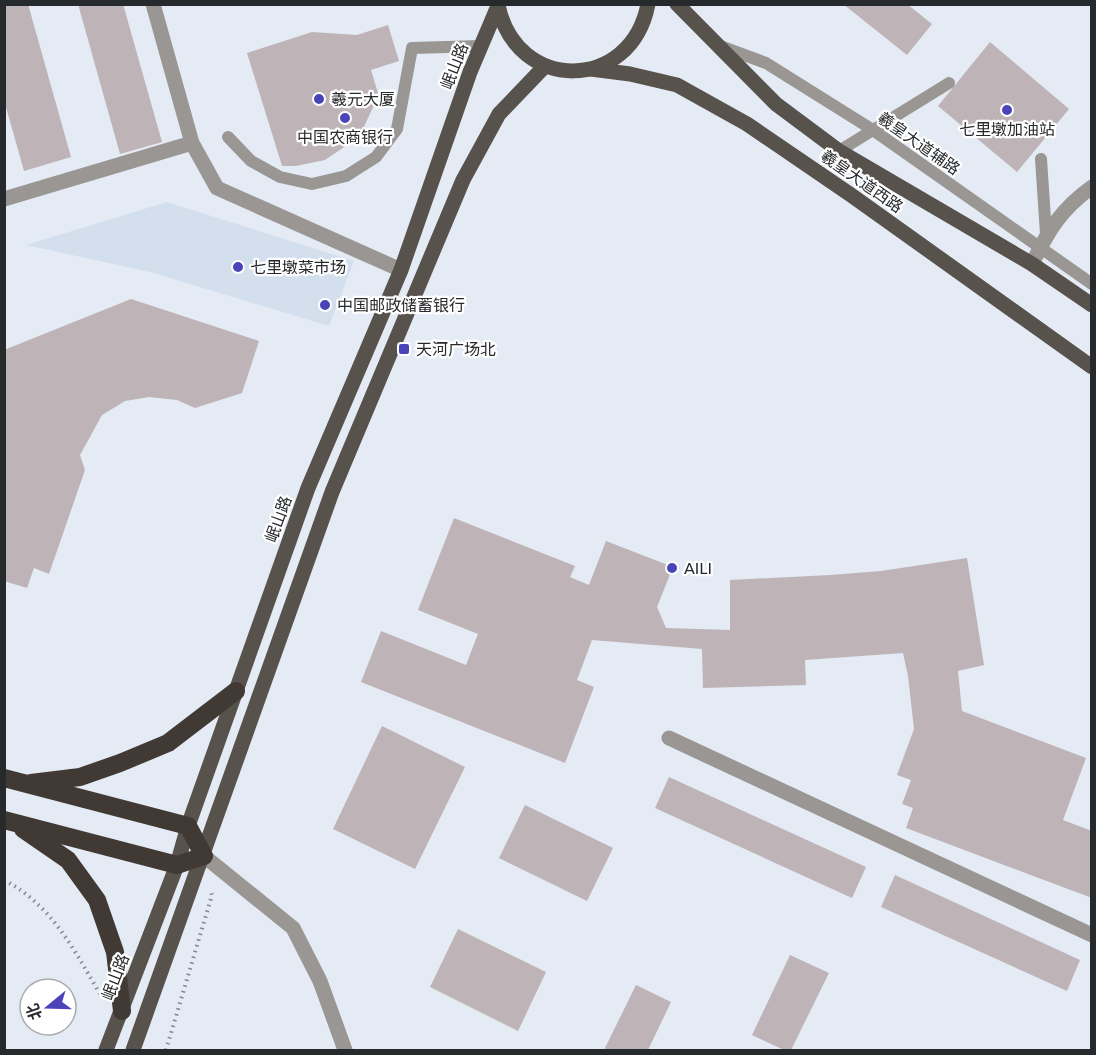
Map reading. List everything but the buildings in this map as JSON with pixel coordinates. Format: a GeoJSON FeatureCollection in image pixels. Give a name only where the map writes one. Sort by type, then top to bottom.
{"type":"FeatureCollection","features":[{"type":"Feature","properties":{"kind":"highway"},"geometry":{"type":"LineString","coordinates":[[24,784],[80,777],[168,743],[236,691]]}},
{"type":"Feature","properties":{"kind":"highway"},"geometry":{"type":"LineString","coordinates":[[4,778],[188,826],[204,856],[177,865],[10,821]]}},
{"type":"Feature","properties":{"kind":"highway"},"geometry":{"type":"LineString","coordinates":[[10,821],[68,860],[97,900],[116,952],[119,1017]]}},
{"type":"Feature","properties":{"kind":"main road"},"geometry":{"type":"LineString","coordinates":[[498,5],[502,22],[519,48],[544,66],[576,72],[606,64],[631,45],[639,32],[648,4]]}},
{"type":"Feature","properties":{"kind":"main road","name":"羲皇大道西路"},"geometry":{"type":"LineString","coordinates":[[677,4],[776,104],[839,152],[1032,264],[1092,305]]}},
{"type":"Feature","properties":{"kind":"main road","name":"岷山路"},"geometry":{"type":"LineString","coordinates":[[106,1050],[177,865],[188,826],[308,488],[400,270],[470,72],[498,5]]}},
{"type":"Feature","properties":{"kind":"main road"},"geometry":{"type":"LineString","coordinates":[[134,1050],[332,492],[463,180],[498,114],[544,66]]}},
{"type":"Feature","properties":{"kind":"main road","name":"羲皇大道西路"},"geometry":{"type":"LineString","coordinates":[[591,69],[630,74],[677,85],[747,124],[851,195],[1092,367]]}},
{"type":"Feature","properties":{"kind":"street"},"geometry":{"type":"LineString","coordinates":[[153,4],[192,143],[217,188],[400,270]]}},
{"type":"Feature","properties":{"kind":"street"},"geometry":{"type":"LineString","coordinates":[[4,199],[192,143]]}},
{"type":"Feature","properties":{"kind":"street"},"geometry":{"type":"LineString","coordinates":[[1032,264],[1046,234],[1076,199],[1092,187]]}},
{"type":"Feature","properties":{"kind":"street"},"geometry":{"type":"LineString","coordinates":[[669,738],[1092,935]]}},
{"type":"Feature","properties":{"kind":"street"},"geometry":{"type":"LineString","coordinates":[[204,856],[293,928],[320,981],[345,1050]]}},
{"type":"Feature","properties":{"kind":"lane","name":"羲皇大道辅路"},"geometry":{"type":"LineString","coordinates":[[717,45],[766,63],[873,130],[1092,285]]}},
{"type":"Feature","properties":{"kind":"lane"},"geometry":{"type":"LineString","coordinates":[[228,137],[251,161],[280,177],[312,184],[346,176],[376,157],[397,129],[412,48],[481,46]]}},
{"type":"Feature","properties":{"kind":"lane"},"geometry":{"type":"LineString","coordinates":[[839,152],[949,83]]}},
{"type":"Feature","properties":{"kind":"lane"},"geometry":{"type":"LineString","coordinates":[[1041,159],[1046,234]]}},
{"type":"Feature","properties":{"kind":"path"},"geometry":{"type":"LineString","coordinates":[[166,1050],[212,895],[204,856]]}},
{"type":"Feature","properties":{"kind":"path"},"geometry":{"type":"LineString","coordinates":[[4,880],[20,888],[53,918],[119,1017]]}},
{"type":"Feature","properties":{"kind":"shaded area","name":"七里墩菜市场"},"geometry":{"type":"Polygon","coordinates":[[[167,202],[354,261],[329,326],[150,272],[26,245],[167,202]]]}},
{"type":"Feature","properties":{"kind":"place","name":"羲元大厦"},"geometry":{"type":"Point","coordinates":[319,99]}},
{"type":"Feature","properties":{"kind":"place","name":"七里墩加油站"},"geometry":{"type":"Point","coordinates":[1007,110]}},
{"type":"Feature","properties":{"kind":"place","name":"中国农商银行"},"geometry":{"type":"Point","coordinates":[345,118]}},
{"type":"Feature","properties":{"kind":"place","name":"七里墩菜市场"},"geometry":{"type":"Point","coordinates":[238,267]}},
{"type":"Feature","properties":{"kind":"place","name":"中国邮政储蓄银行"},"geometry":{"type":"Point","coordinates":[325,305]}},
{"type":"Feature","properties":{"kind":"place","name":"天河广场北"},"geometry":{"type":"Point","coordinates":[404,349]}},
{"type":"Feature","properties":{"kind":"place","name":"AILI"},"geometry":{"type":"Point","coordinates":[672,568]}}]}
